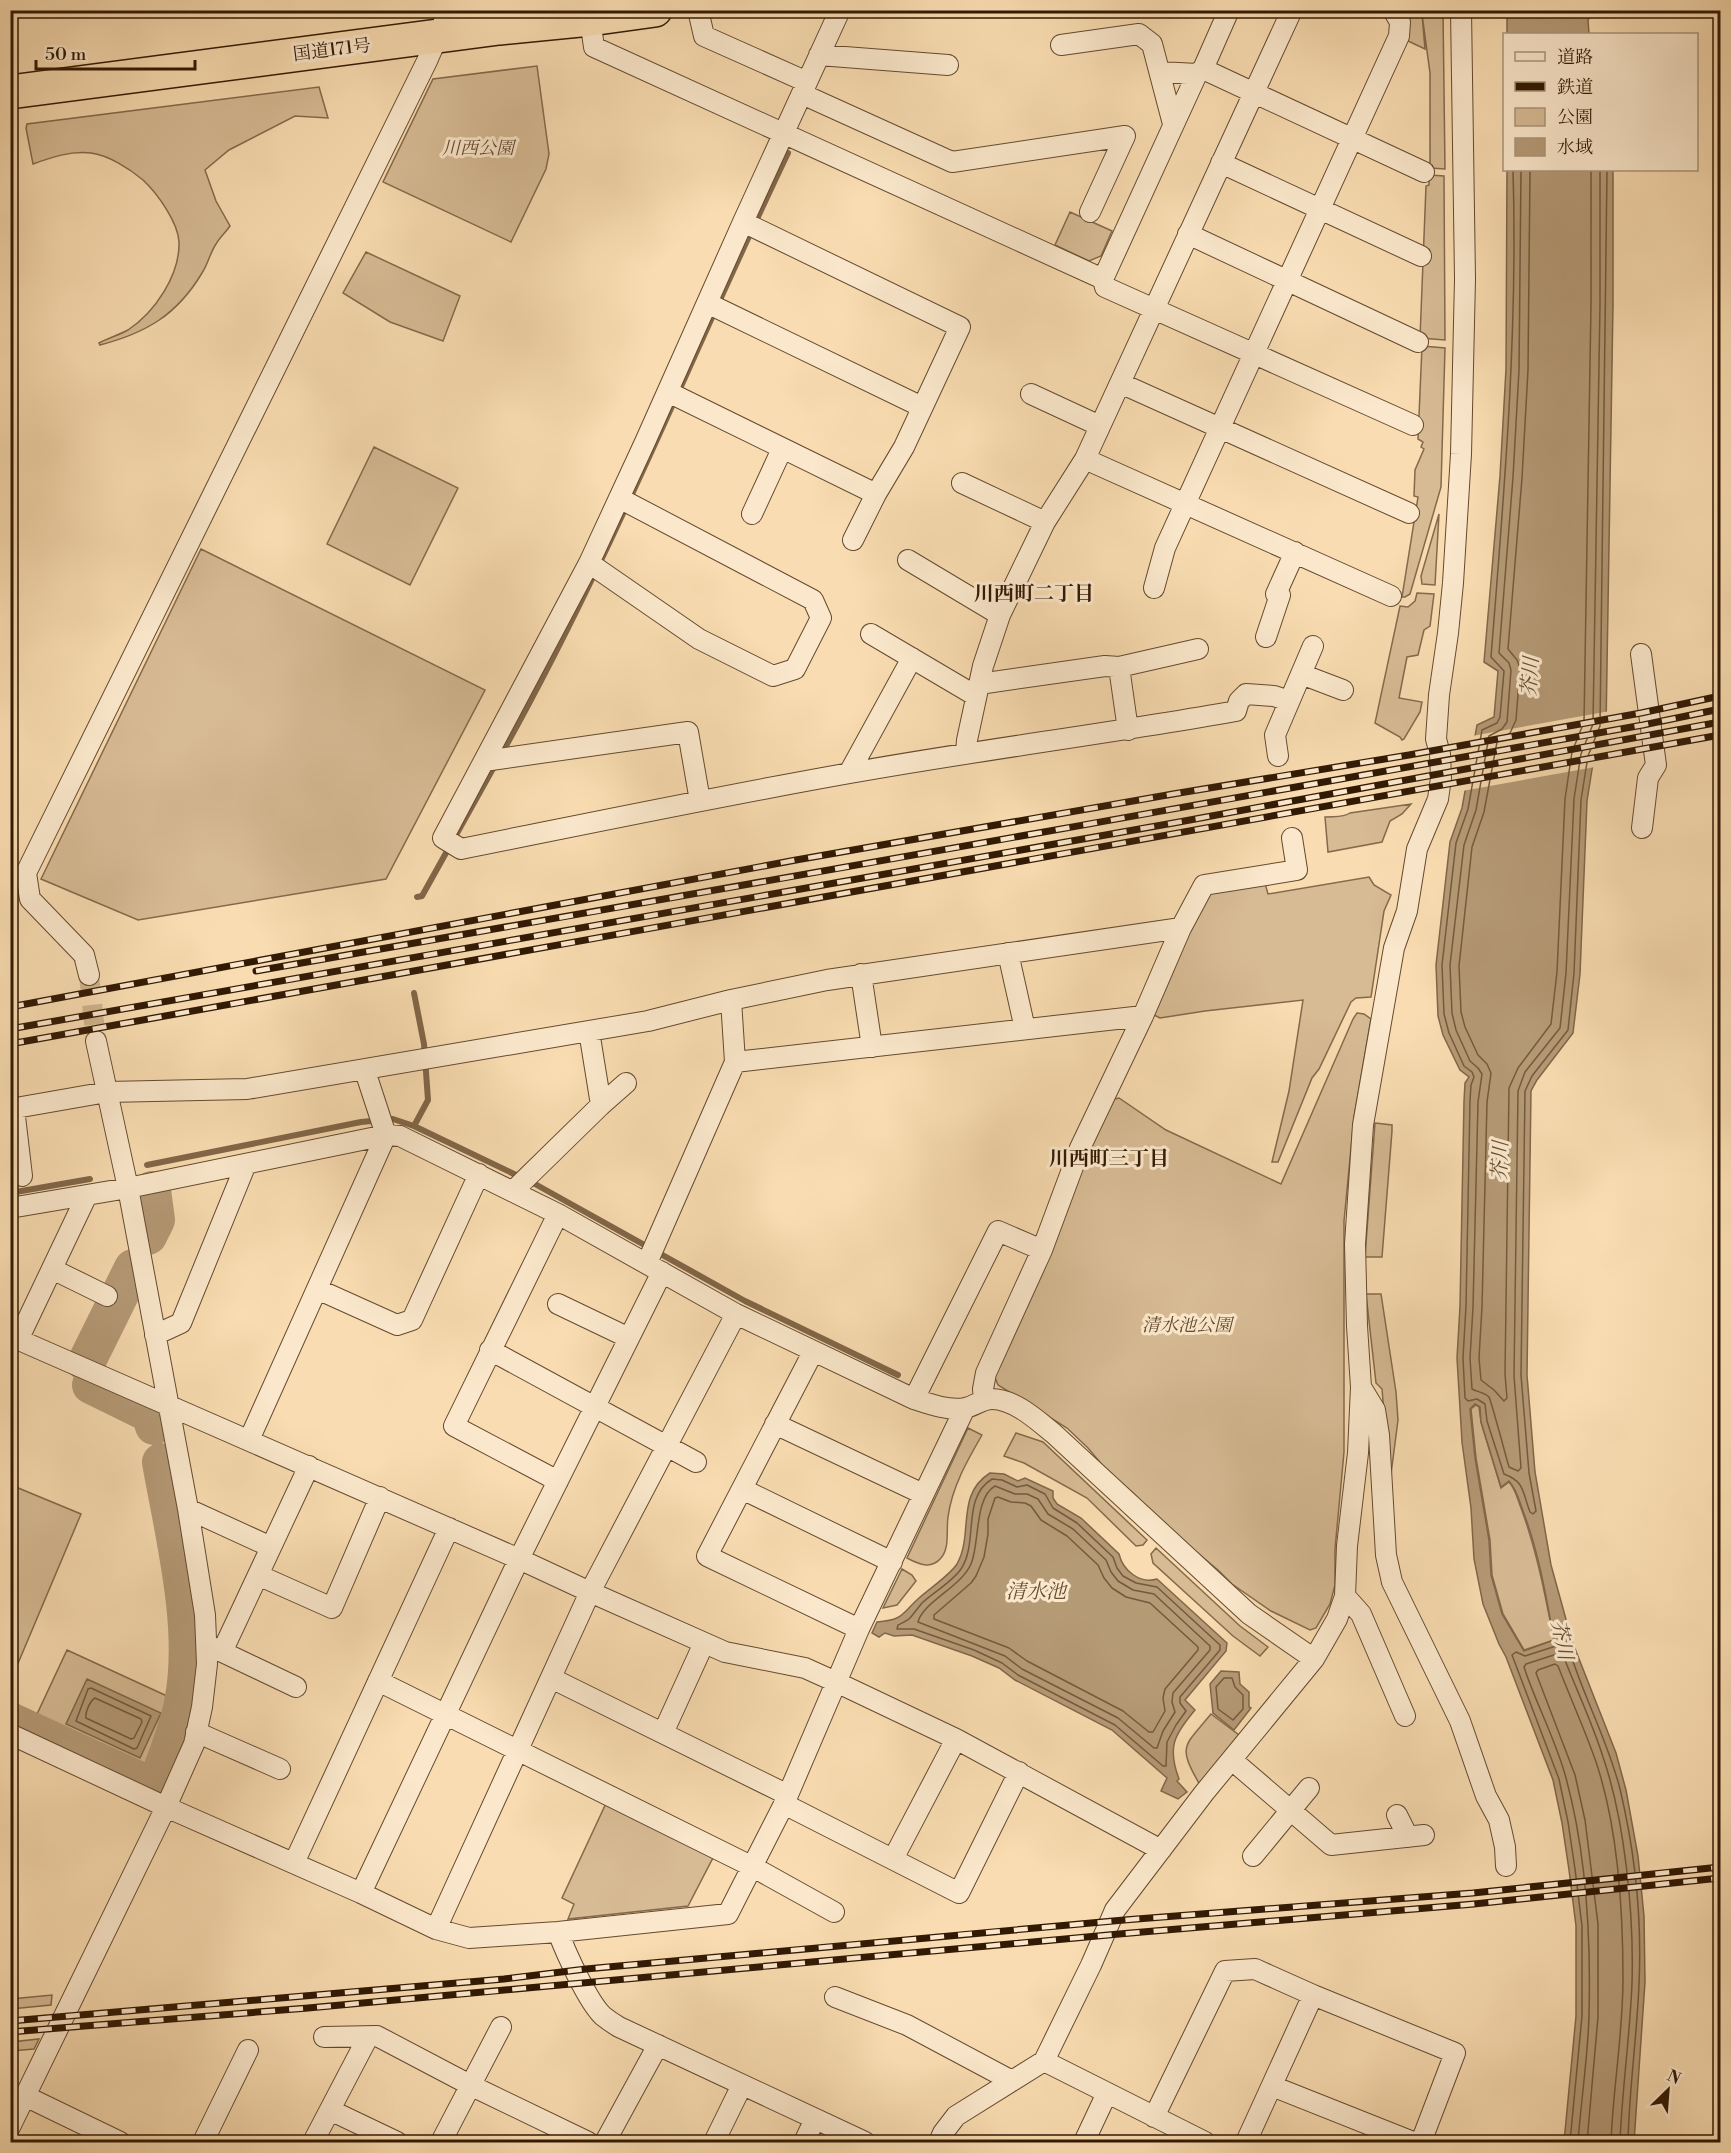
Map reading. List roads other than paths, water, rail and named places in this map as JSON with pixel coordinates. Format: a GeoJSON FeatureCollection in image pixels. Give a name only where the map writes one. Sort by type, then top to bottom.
{"type":"FeatureCollection","features":[{"type":"Feature","properties":{"kind":"highway","name":"国道171号"},"geometry":{"type":"LineString","coordinates":[[10,92],[444,23],[499,28],[655,10]]}},
{"type":"Feature","properties":{"kind":"street"},"geometry":{"type":"LineString","coordinates":[[698,10],[704,36],[952,162],[1125,136],[1090,212]]}},
{"type":"Feature","properties":{"kind":"street"},"geometry":{"type":"LineString","coordinates":[[840,10],[783,134],[750,225],[707,303],[589,562],[443,838],[461,849],[849,773],[1236,711],[1239,701],[1246,694],[1274,696],[1289,701]]}},
{"type":"Feature","properties":{"kind":"street"},"geometry":{"type":"LineString","coordinates":[[1229,10],[1173,124],[1103,279],[1105,287],[1413,425]]}},
{"type":"Feature","properties":{"kind":"street"},"geometry":{"type":"LineString","coordinates":[[966,753],[983,666],[1000,615],[1045,522],[1085,459],[1292,10]]}},
{"type":"Feature","properties":{"kind":"street"},"geometry":{"type":"LineString","coordinates":[[1154,588],[1162,555],[1185,503],[1399,36],[1401,22],[1393,10]]}},
{"type":"Feature","properties":{"kind":"street"},"geometry":{"type":"LineString","coordinates":[[939,2142],[956,2116],[1044,2061],[1115,1910],[1314,1659],[1337,1619],[1345,1596],[1347,1546],[1358,1453],[1361,1387],[1355,1244],[1364,1125],[1394,948],[1407,910],[1417,849],[1438,799],[1441,778],[1440,754],[1436,739],[1438,694],[1451,603],[1461,454],[1465,279],[1461,10]]}},
{"type":"Feature","properties":{"kind":"street"},"geometry":{"type":"LineString","coordinates":[[590,19],[594,47],[1103,279]]}},
{"type":"Feature","properties":{"kind":"street"},"geometry":{"type":"LineString","coordinates":[[88,975],[84,955],[30,899],[26,873],[444,23]]}},
{"type":"Feature","properties":{"kind":"street"},"geometry":{"type":"LineString","coordinates":[[1061,45],[1139,34],[1152,44],[1173,124]]}},
{"type":"Feature","properties":{"kind":"street"},"geometry":{"type":"LineString","coordinates":[[819,55],[948,65]]}},
{"type":"Feature","properties":{"kind":"street"},"geometry":{"type":"LineString","coordinates":[[1160,72],[1200,71],[1254,92],[1424,172]]}},
{"type":"Feature","properties":{"kind":"street"},"geometry":{"type":"LineString","coordinates":[[1221,163],[1421,256]]}},
{"type":"Feature","properties":{"kind":"street"},"geometry":{"type":"LineString","coordinates":[[750,225],[960,327],[904,447],[876,494],[853,540]]}},
{"type":"Feature","properties":{"kind":"street"},"geometry":{"type":"LineString","coordinates":[[1188,234],[1418,342]]}},
{"type":"Feature","properties":{"kind":"street"},"geometry":{"type":"LineString","coordinates":[[707,303],[922,407]]}},
{"type":"Feature","properties":{"kind":"street"},"geometry":{"type":"LineString","coordinates":[[1120,383],[1409,513]]}},
{"type":"Feature","properties":{"kind":"street"},"geometry":{"type":"LineString","coordinates":[[668,392],[876,494]]}},
{"type":"Feature","properties":{"kind":"street"},"geometry":{"type":"LineString","coordinates":[[1030,394],[1100,426]]}},
{"type":"Feature","properties":{"kind":"street"},"geometry":{"type":"LineString","coordinates":[[752,514],[782,449]]}},
{"type":"Feature","properties":{"kind":"street"},"geometry":{"type":"LineString","coordinates":[[1085,459],[1391,596]]}},
{"type":"Feature","properties":{"kind":"street"},"geometry":{"type":"LineString","coordinates":[[962,483],[1045,522]]}},
{"type":"Feature","properties":{"kind":"street"},"geometry":{"type":"LineString","coordinates":[[589,562],[699,639],[773,676],[795,669],[821,618],[813,600],[619,498]]}},
{"type":"Feature","properties":{"kind":"street"},"geometry":{"type":"LineString","coordinates":[[1266,637],[1280,595],[1276,594],[1295,552]]}},
{"type":"Feature","properties":{"kind":"street"},"geometry":{"type":"LineString","coordinates":[[908,560],[1000,615]]}},
{"type":"Feature","properties":{"kind":"street"},"geometry":{"type":"LineString","coordinates":[[871,634],[912,658],[978,690],[1105,666],[1119,667],[1198,649]]}},
{"type":"Feature","properties":{"kind":"street"},"geometry":{"type":"LineString","coordinates":[[1278,756],[1275,735],[1313,646]]}},
{"type":"Feature","properties":{"kind":"street"},"geometry":{"type":"LineString","coordinates":[[1641,654],[1656,765],[1648,778],[1642,828]]}},
{"type":"Feature","properties":{"kind":"street"},"geometry":{"type":"LineString","coordinates":[[849,773],[912,658]]}},
{"type":"Feature","properties":{"kind":"street"},"geometry":{"type":"LineString","coordinates":[[1119,667],[1128,730]]}},
{"type":"Feature","properties":{"kind":"street"},"geometry":{"type":"LineString","coordinates":[[1301,674],[1343,690]]}},
{"type":"Feature","properties":{"kind":"street"},"geometry":{"type":"LineString","coordinates":[[484,761],[688,732],[700,801]]}},
{"type":"Feature","properties":{"kind":"street"},"geometry":{"type":"LineString","coordinates":[[984,1400],[983,1389],[986,1373],[1042,1250],[1080,1148],[1143,1016],[1181,928],[1204,885],[1297,870],[1292,838]]}},
{"type":"Feature","properties":{"kind":"street"},"geometry":{"type":"LineString","coordinates":[[22,1176],[12,1109],[107,1092],[247,1089],[365,1071],[648,1021],[731,1000],[861,974],[1181,928]]}},
{"type":"Feature","properties":{"kind":"street"},"geometry":{"type":"LineString","coordinates":[[1008,953],[1025,1029]]}},
{"type":"Feature","properties":{"kind":"street"},"geometry":{"type":"LineString","coordinates":[[861,974],[872,1047]]}},
{"type":"Feature","properties":{"kind":"street"},"geometry":{"type":"LineString","coordinates":[[361,1893],[519,1559],[628,1338],[653,1259],[735,1062],[731,1000]]}},
{"type":"Feature","properties":{"kind":"street"},"geometry":{"type":"LineString","coordinates":[[735,1062],[1143,1016]]}},
{"type":"Feature","properties":{"kind":"street"},"geometry":{"type":"LineString","coordinates":[[589,1032],[601,1105]]}},
{"type":"Feature","properties":{"kind":"street"},"geometry":{"type":"LineString","coordinates":[[96,1041],[128,1188],[188,1509],[205,1615],[214,1648],[296,1687]]}},
{"type":"Feature","properties":{"kind":"street"},"geometry":{"type":"LineString","coordinates":[[249,1440],[386,1135],[365,1071]]}},
{"type":"Feature","properties":{"kind":"street"},"geometry":{"type":"LineString","coordinates":[[513,1191],[626,1083]]}},
{"type":"Feature","properties":{"kind":"street"},"geometry":{"type":"LineString","coordinates":[[10,1208],[128,1188],[386,1135],[400,1136],[653,1259],[736,1314],[914,1399],[930,1405],[965,1408],[984,1400],[994,1399],[1004,1402],[1043,1424],[1249,1614],[1314,1659]]}},
{"type":"Feature","properties":{"kind":"street"},"geometry":{"type":"LineString","coordinates":[[155,1335],[181,1323],[246,1164]]}},
{"type":"Feature","properties":{"kind":"street"},"geometry":{"type":"LineString","coordinates":[[317,1289],[397,1326],[412,1320],[479,1174]]}},
{"type":"Feature","properties":{"kind":"street"},"geometry":{"type":"LineString","coordinates":[[87,1195],[52,1269],[14,1338],[380,1497],[725,1652],[805,1668],[956,1739],[1161,1850]]}},
{"type":"Feature","properties":{"kind":"street"},"geometry":{"type":"LineString","coordinates":[[558,1214],[454,1426],[558,1481]]}},
{"type":"Feature","properties":{"kind":"street"},"geometry":{"type":"LineString","coordinates":[[914,1399],[998,1231],[1042,1250]]}},
{"type":"Feature","properties":{"kind":"street"},"geometry":{"type":"LineString","coordinates":[[52,1269],[107,1296]]}},
{"type":"Feature","properties":{"kind":"street"},"geometry":{"type":"LineString","coordinates":[[558,1304],[628,1338]]}},
{"type":"Feature","properties":{"kind":"street"},"geometry":{"type":"LineString","coordinates":[[436,1929],[590,1592],[736,1314]]}},
{"type":"Feature","properties":{"kind":"street"},"geometry":{"type":"LineString","coordinates":[[490,1350],[696,1462]]}},
{"type":"Feature","properties":{"kind":"street"},"geometry":{"type":"LineString","coordinates":[[813,1352],[708,1556],[859,1629]]}},
{"type":"Feature","properties":{"kind":"street"},"geometry":{"type":"LineString","coordinates":[[1361,1387],[1375,1410],[1379,1435],[1386,1555],[1392,1582],[1460,1720],[1486,1796],[1498,1820],[1505,1847],[1506,1866]]}},
{"type":"Feature","properties":{"kind":"street"},"geometry":{"type":"LineString","coordinates":[[10,1734],[436,1929],[469,1938],[558,1932],[728,1914],[786,1799],[859,1629],[965,1408]]}},
{"type":"Feature","properties":{"kind":"street"},"geometry":{"type":"LineString","coordinates":[[775,1424],[923,1494]]}},
{"type":"Feature","properties":{"kind":"street"},"geometry":{"type":"LineString","coordinates":[[12,2120],[26,2096],[166,1807],[194,1744],[207,1664],[214,1648],[258,1575],[309,1466]]}},
{"type":"Feature","properties":{"kind":"street"},"geometry":{"type":"LineString","coordinates":[[742,1489],[892,1562]]}},
{"type":"Feature","properties":{"kind":"street"},"geometry":{"type":"LineString","coordinates":[[258,1575],[332,1608],[380,1497]]}},
{"type":"Feature","properties":{"kind":"street"},"geometry":{"type":"LineString","coordinates":[[188,1509],[271,1547]]}},
{"type":"Feature","properties":{"kind":"street"},"geometry":{"type":"LineString","coordinates":[[294,1863],[449,1528]]}},
{"type":"Feature","properties":{"kind":"street"},"geometry":{"type":"LineString","coordinates":[[1345,1596],[1360,1614],[1406,1716]]}},
{"type":"Feature","properties":{"kind":"street"},"geometry":{"type":"LineString","coordinates":[[663,1733],[705,1643]]}},
{"type":"Feature","properties":{"kind":"street"},"geometry":{"type":"LineString","coordinates":[[551,1678],[663,1733],[959,1893],[1019,1772]]}},
{"type":"Feature","properties":{"kind":"street"},"geometry":{"type":"LineString","coordinates":[[378,1681],[753,1867],[834,1911]]}},
{"type":"Feature","properties":{"kind":"street"},"geometry":{"type":"LineString","coordinates":[[196,1732],[280,1770]]}},
{"type":"Feature","properties":{"kind":"street"},"geometry":{"type":"LineString","coordinates":[[893,1859],[956,1739]]}},
{"type":"Feature","properties":{"kind":"street"},"geometry":{"type":"LineString","coordinates":[[1232,1760],[1331,1845],[1416,1836],[1397,1815]]}},
{"type":"Feature","properties":{"kind":"street"},"geometry":{"type":"LineString","coordinates":[[1253,1856],[1309,1788]]}},
{"type":"Feature","properties":{"kind":"street"},"geometry":{"type":"LineString","coordinates":[[558,1932],[567,1957],[602,2015],[619,2027],[865,2142]]}},
{"type":"Feature","properties":{"kind":"street"},"geometry":{"type":"LineString","coordinates":[[1154,2117],[1225,1971],[1255,1969],[1455,2053],[1421,2142]]}},
{"type":"Feature","properties":{"kind":"street"},"geometry":{"type":"LineString","coordinates":[[1246,2142],[1313,1995]]}},
{"type":"Feature","properties":{"kind":"street"},"geometry":{"type":"LineString","coordinates":[[835,1996],[907,2025],[1012,2081]]}},
{"type":"Feature","properties":{"kind":"street"},"geometry":{"type":"LineString","coordinates":[[441,2142],[501,2027]]}},
{"type":"Feature","properties":{"kind":"street"},"geometry":{"type":"LineString","coordinates":[[324,2037],[377,2036],[472,2086],[588,2142]]}},
{"type":"Feature","properties":{"kind":"street"},"geometry":{"type":"LineString","coordinates":[[313,2142],[368,2037]]}},
{"type":"Feature","properties":{"kind":"street"},"geometry":{"type":"LineString","coordinates":[[605,2142],[658,2045]]}},
{"type":"Feature","properties":{"kind":"street"},"geometry":{"type":"LineString","coordinates":[[203,2142],[248,2050]]}},
{"type":"Feature","properties":{"kind":"street"},"geometry":{"type":"LineString","coordinates":[[1044,2061],[1205,2142]]}},
{"type":"Feature","properties":{"kind":"street"},"geometry":{"type":"LineString","coordinates":[[714,2142],[742,2085]]}},
{"type":"Feature","properties":{"kind":"street"},"geometry":{"type":"LineString","coordinates":[[1272,2086],[1413,2142]]}},
{"type":"Feature","properties":{"kind":"street"},"geometry":{"type":"LineString","coordinates":[[1084,2142],[1107,2093]]}},
{"type":"Feature","properties":{"kind":"street"},"geometry":{"type":"LineString","coordinates":[[26,2096],[120,2142]]}},
{"type":"Feature","properties":{"kind":"street"},"geometry":{"type":"LineString","coordinates":[[330,2110],[396,2142]]}},
{"type":"Feature","properties":{"kind":"street"},"geometry":{"type":"LineString","coordinates":[[804,2142],[815,2119]]}},
{"type":"Feature","properties":{"kind":"water"},"geometry":{"type":"Polygon","coordinates":[[[1507,10],[1594,11],[1588,20],[1589,33],[1507,33],[1507,10]]]}},
{"type":"Feature","properties":{"kind":"water","name":"芥川"},"geometry":{"type":"Polygon","coordinates":[[[1507,171],[1613,171],[1606,728],[1594,757],[1587,801],[1580,974],[1573,1033],[1531,1091],[1527,1375],[1535,1472],[1551,1565],[1572,1641],[1616,1753],[1626,1790],[1638,1856],[1644,1916],[1645,1982],[1634,2142],[1564,2142],[1576,2016],[1576,1926],[1569,1870],[1553,1780],[1483,1604],[1474,1559],[1471,1508],[1462,1442],[1457,1358],[1464,1101],[1465,1083],[1469,1077],[1460,1070],[1443,1035],[1438,1016],[1436,965],[1450,842],[1462,808],[1477,725],[1494,717],[1498,671],[1484,662],[1500,476],[1506,369],[1507,171]],[[1475,1404],[1470,1409],[1475,1458],[1489,1540],[1491,1575],[1502,1614],[1524,1651],[1554,1640],[1542,1575],[1518,1495],[1509,1481],[1501,1487],[1481,1422],[1480,1407],[1475,1404]]]}},
{"type":"Feature","properties":{"kind":"water","name":"清水池"},"geometry":{"type":"Polygon","coordinates":[[[990,1473],[1004,1474],[1018,1481],[1025,1478],[1053,1491],[1053,1498],[1057,1504],[1081,1518],[1119,1554],[1128,1571],[1144,1580],[1157,1579],[1227,1643],[1226,1651],[1185,1700],[1195,1710],[1178,1734],[1173,1750],[1179,1779],[1177,1781],[1187,1792],[1178,1799],[1161,1791],[1167,1778],[1112,1730],[1015,1680],[999,1668],[912,1635],[894,1636],[885,1633],[879,1637],[872,1633],[877,1622],[897,1618],[950,1573],[957,1564],[962,1552],[972,1492],[990,1473]]]}},
{"type":"Feature","properties":{"kind":"water"},"geometry":{"type":"Polygon","coordinates":[[[1221,1671],[1239,1672],[1240,1684],[1249,1692],[1249,1707],[1251,1708],[1234,1730],[1213,1713],[1210,1684],[1221,1671]]]}},
{"type":"Feature","properties":{"kind":"water"},"geometry":{"type":"Polygon","coordinates":[[[87,1679],[161,1713],[140,1758],[66,1724],[87,1679]]]}},
{"type":"Feature","properties":{"kind":"waterway"},"geometry":{"type":"LineString","coordinates":[[502,753],[542,680],[615,531],[788,153]]}},
{"type":"Feature","properties":{"kind":"waterway"},"geometry":{"type":"LineString","coordinates":[[417,897],[422,896],[495,765]]}},
{"type":"Feature","properties":{"kind":"waterway"},"geometry":{"type":"LineString","coordinates":[[414,993],[424,1044],[428,1100],[414,1126]]}},
{"type":"Feature","properties":{"kind":"waterway"},"geometry":{"type":"LineString","coordinates":[[147,1165],[361,1122],[393,1119],[414,1126],[535,1184],[745,1301],[898,1375]]}},
{"type":"Feature","properties":{"kind":"waterway"},"geometry":{"type":"LineString","coordinates":[[10,1193],[90,1179]]}},
{"type":"Feature","properties":{"kind":"waterway"},"geometry":{"type":"LineString","coordinates":[[148,1236],[156,1220],[152,1190]]}},
{"type":"Feature","properties":{"kind":"waterway"},"geometry":{"type":"LineString","coordinates":[[86,1363],[133,1268]]}},
{"type":"Feature","properties":{"kind":"waterway"},"geometry":{"type":"LineString","coordinates":[[91,1385],[150,1414],[154,1426]]}},
{"type":"Feature","properties":{"kind":"waterway"},"geometry":{"type":"LineString","coordinates":[[10,1721],[147,1784],[158,1781],[181,1713],[187,1674],[188,1644],[178,1551],[161,1462]]}},
{"type":"Feature","properties":{"kind":"tunnel"},"geometry":{"type":"LineString","coordinates":[[89,975],[96,1041]]}},
{"type":"Feature","properties":{"kind":"railway"},"geometry":{"type":"LineString","coordinates":[[10,1007],[796,860],[1409,755],[1641,713],[1720,696]]}},
{"type":"Feature","properties":{"kind":"railway"},"geometry":{"type":"LineString","coordinates":[[256,971],[1470,756],[1720,709]]}},
{"type":"Feature","properties":{"kind":"railway"},"geometry":{"type":"LineString","coordinates":[[10,1029],[1179,822],[1720,722]]}},
{"type":"Feature","properties":{"kind":"railway"},"geometry":{"type":"LineString","coordinates":[[10,1044],[1720,735]]}},
{"type":"Feature","properties":{"kind":"railway"},"geometry":{"type":"LineString","coordinates":[[10,2021],[504,1979],[586,1969],[1124,1920],[1473,1893],[1720,1867]]}},
{"type":"Feature","properties":{"kind":"railway"},"geometry":{"type":"LineString","coordinates":[[10,2032],[308,2008],[1474,1904],[1720,1878]]}},
{"type":"Feature","properties":{"kind":"district","name":"川西町二丁目"},"geometry":{"type":"Point","coordinates":[1034,594]}},
{"type":"Feature","properties":{"kind":"district","name":"川西町三丁目"},"geometry":{"type":"Point","coordinates":[1109,1159]}},
{"type":"Feature","properties":{"kind":"park label","name":"川西公園"},"geometry":{"type":"Point","coordinates":[478,148]}},
{"type":"Feature","properties":{"kind":"park label","name":"清水池公園"},"geometry":{"type":"Point","coordinates":[1187,1325]}}]}
